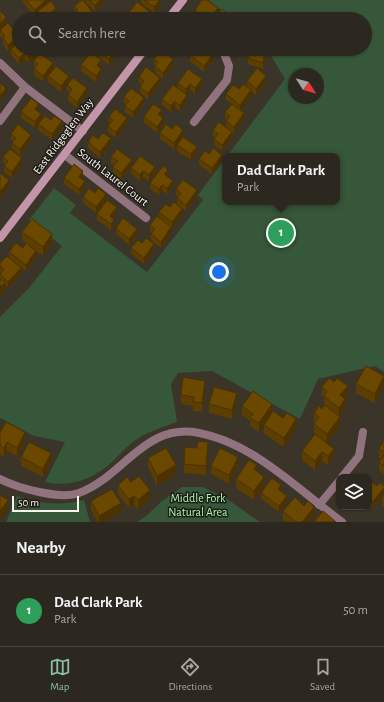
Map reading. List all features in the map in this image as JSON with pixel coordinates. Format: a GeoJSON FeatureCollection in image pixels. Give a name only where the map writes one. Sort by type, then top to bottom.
{"type":"FeatureCollection","features":[{"type":"Feature","properties":{"kind":"street"},"geometry":{"type":"LineString","coordinates":[[176,12],[183,0]]}},
{"type":"Feature","properties":{"kind":"street","name":"East Ridgeglen Way"},"geometry":{"type":"LineString","coordinates":[[0,238],[140,56]]}},
{"type":"Feature","properties":{"kind":"street"},"geometry":{"type":"LineString","coordinates":[[194,122],[227,80],[228,66],[225,56]]}},
{"type":"Feature","properties":{"kind":"street"},"geometry":{"type":"LineString","coordinates":[[0,63],[25,87],[83,131]]}},
{"type":"Feature","properties":{"kind":"street"},"geometry":{"type":"LineString","coordinates":[[0,121],[25,87]]}},
{"type":"Feature","properties":{"kind":"street","name":"South Laurel Court"},"geometry":{"type":"LineString","coordinates":[[65,155],[146,218]]}},
{"type":"Feature","properties":{"kind":"street"},"geometry":{"type":"LineString","coordinates":[[0,479],[10,484],[48,494],[78,494],[98,484],[148,442],[174,432],[198,432],[223,440],[255,455],[342,522]]}},
{"type":"Feature","properties":{"kind":"street"},"geometry":{"type":"LineString","coordinates":[[344,474],[359,456],[363,432]]}},
{"type":"Feature","properties":{"kind":"street"},"geometry":{"type":"LineString","coordinates":[[319,505],[336,485]]}},
{"type":"Feature","properties":{"kind":"green space"},"geometry":{"type":"Polygon","coordinates":[[[208,0],[384,0],[384,372],[375,366],[318,379],[300,419],[212,371],[178,373],[171,384],[177,422],[151,431],[137,439],[105,468],[81,481],[63,484],[45,482],[65,442],[34,436],[0,418],[0,317],[29,288],[62,246],[29,220],[54,188],[76,205],[70,213],[147,272],[203,200],[198,195],[222,163],[222,205],[340,205],[340,153],[229,153],[285,79],[271,56],[372,56],[372,12],[224,12],[208,0]]]}},
{"type":"Feature","properties":{"kind":"green space","name":"Middle Fork Natural Area"},"geometry":{"type":"Polygon","coordinates":[[[182,487],[203,487],[227,499],[260,522],[137,522],[145,517],[162,501],[182,487]]]}},
{"type":"Feature","properties":{"kind":"green space"},"geometry":{"type":"Polygon","coordinates":[[[17,496],[34,501],[50,503],[67,503],[84,500],[90,522],[6,522],[17,496]]]}},
{"type":"Feature","properties":{"kind":"building"},"geometry":{"type":"Polygon","coordinates":[[[26,0],[46,0],[35,10],[26,0]]]}},
{"type":"Feature","properties":{"kind":"building"},"geometry":{"type":"Polygon","coordinates":[[[83,0],[92,12],[76,12],[78,10],[74,6],[83,0]]]}},
{"type":"Feature","properties":{"kind":"building"},"geometry":{"type":"Polygon","coordinates":[[[89,0],[100,0],[95,5],[89,0]]]}},
{"type":"Feature","properties":{"kind":"building"},"geometry":{"type":"Polygon","coordinates":[[[144,0],[160,0],[154,7],[144,0]]]}},
{"type":"Feature","properties":{"kind":"building"},"geometry":{"type":"Polygon","coordinates":[[[202,0],[207,0],[218,8],[215,12],[198,12],[195,10],[202,0]]]}},
{"type":"Feature","properties":{"kind":"building"},"geometry":{"type":"Polygon","coordinates":[[[51,1],[56,8],[51,12],[38,11],[51,1]]]}},
{"type":"Feature","properties":{"kind":"building"},"geometry":{"type":"Polygon","coordinates":[[[137,2],[150,12],[129,12],[137,2]]]}},
{"type":"Feature","properties":{"kind":"building"},"geometry":{"type":"Polygon","coordinates":[[[0,11],[6,17],[0,24],[0,11]]]}},
{"type":"Feature","properties":{"kind":"building"},"geometry":{"type":"Polygon","coordinates":[[[8,23],[12,28],[12,42],[8,45],[3,38],[5,36],[0,30],[8,23]]]}},
{"type":"Feature","properties":{"kind":"building"},"geometry":{"type":"Polygon","coordinates":[[[37,56],[43,56],[53,63],[43,76],[34,69],[38,64],[34,61],[37,56]]]}},
{"type":"Feature","properties":{"kind":"building"},"geometry":{"type":"Polygon","coordinates":[[[88,56],[96,56],[101,60],[97,65],[101,69],[96,76],[81,65],[88,56]]]}},
{"type":"Feature","properties":{"kind":"building"},"geometry":{"type":"Polygon","coordinates":[[[156,56],[169,56],[173,59],[163,73],[155,66],[158,62],[154,59],[156,56]]]}},
{"type":"Feature","properties":{"kind":"building"},"geometry":{"type":"Polygon","coordinates":[[[191,56],[212,56],[204,66],[191,56]]]}},
{"type":"Feature","properties":{"kind":"building"},"geometry":{"type":"Polygon","coordinates":[[[248,56],[264,56],[263,63],[248,58],[248,56]]]}},
{"type":"Feature","properties":{"kind":"building"},"geometry":{"type":"Polygon","coordinates":[[[56,66],[69,76],[61,86],[48,76],[56,66]]]}},
{"type":"Feature","properties":{"kind":"building"},"geometry":{"type":"Polygon","coordinates":[[[146,67],[160,78],[148,93],[140,87],[144,81],[139,77],[146,67]]]}},
{"type":"Feature","properties":{"kind":"building"},"geometry":{"type":"Polygon","coordinates":[[[257,68],[266,76],[256,89],[247,81],[257,68]]]}},
{"type":"Feature","properties":{"kind":"building"},"geometry":{"type":"Polygon","coordinates":[[[188,69],[202,79],[195,88],[190,84],[186,89],[178,83],[188,69]]]}},
{"type":"Feature","properties":{"kind":"building"},"geometry":{"type":"Polygon","coordinates":[[[73,78],[87,88],[77,102],[68,95],[72,89],[67,85],[73,78]]]}},
{"type":"Feature","properties":{"kind":"building"},"geometry":{"type":"Polygon","coordinates":[[[0,83],[6,88],[1,95],[0,95],[0,83]]]}},
{"type":"Feature","properties":{"kind":"building"},"geometry":{"type":"Polygon","coordinates":[[[243,84],[251,90],[240,105],[226,94],[233,85],[239,89],[243,84]]]}},
{"type":"Feature","properties":{"kind":"building"},"geometry":{"type":"Polygon","coordinates":[[[173,85],[187,95],[180,105],[175,101],[171,106],[162,99],[173,85]]]}},
{"type":"Feature","properties":{"kind":"building"},"geometry":{"type":"Polygon","coordinates":[[[131,88],[144,98],[133,112],[125,106],[129,101],[124,97],[131,88]]]}},
{"type":"Feature","properties":{"kind":"building"},"geometry":{"type":"Polygon","coordinates":[[[31,98],[39,104],[35,109],[41,114],[35,122],[21,112],[31,98]]]}},
{"type":"Feature","properties":{"kind":"building"},"geometry":{"type":"Polygon","coordinates":[[[153,104],[162,110],[158,114],[163,118],[157,127],[144,117],[153,104]]]}},
{"type":"Feature","properties":{"kind":"building"},"geometry":{"type":"Polygon","coordinates":[[[232,104],[244,113],[234,127],[226,121],[230,116],[225,112],[232,104]]]}},
{"type":"Feature","properties":{"kind":"building"},"geometry":{"type":"Polygon","coordinates":[[[115,109],[127,118],[116,132],[108,126],[113,120],[109,117],[115,109]]]}},
{"type":"Feature","properties":{"kind":"building"},"geometry":{"type":"Polygon","coordinates":[[[45,116],[51,120],[54,116],[62,121],[52,134],[38,124],[45,116]]]}},
{"type":"Feature","properties":{"kind":"building"},"geometry":{"type":"Polygon","coordinates":[[[219,122],[232,132],[222,145],[214,139],[218,134],[213,130],[219,122]]]}},
{"type":"Feature","properties":{"kind":"building"},"geometry":{"type":"Polygon","coordinates":[[[18,124],[31,135],[20,149],[12,143],[16,138],[11,134],[18,124]]]}},
{"type":"Feature","properties":{"kind":"building"},"geometry":{"type":"Polygon","coordinates":[[[166,124],[172,129],[176,124],[183,130],[174,143],[160,133],[166,124]]]}},
{"type":"Feature","properties":{"kind":"building"},"geometry":{"type":"Polygon","coordinates":[[[103,133],[111,138],[100,152],[88,142],[93,135],[98,139],[103,133]]]}},
{"type":"Feature","properties":{"kind":"building"},"geometry":{"type":"Polygon","coordinates":[[[183,137],[197,147],[191,154],[177,145],[183,137]]]}},
{"type":"Feature","properties":{"kind":"building"},"geometry":{"type":"Polygon","coordinates":[[[213,148],[222,155],[212,168],[199,159],[205,151],[209,154],[213,148]]]}},
{"type":"Feature","properties":{"kind":"building"},"geometry":{"type":"Polygon","coordinates":[[[10,149],[22,158],[12,172],[4,166],[8,161],[3,157],[10,149]]]}},
{"type":"Feature","properties":{"kind":"building"},"geometry":{"type":"Polygon","coordinates":[[[117,149],[132,160],[121,173],[113,167],[118,161],[111,157],[117,149]]]}},
{"type":"Feature","properties":{"kind":"building"},"geometry":{"type":"Polygon","coordinates":[[[140,156],[155,167],[149,175],[143,171],[140,175],[131,168],[140,156]]]}},
{"type":"Feature","properties":{"kind":"building"},"geometry":{"type":"Polygon","coordinates":[[[74,164],[83,171],[79,177],[85,181],[79,189],[64,178],[74,164]]]}},
{"type":"Feature","properties":{"kind":"building"},"geometry":{"type":"Polygon","coordinates":[[[163,166],[168,170],[164,174],[173,181],[167,188],[162,185],[159,189],[150,183],[163,166]]]}},
{"type":"Feature","properties":{"kind":"building"},"geometry":{"type":"Polygon","coordinates":[[[0,173],[9,180],[0,192],[0,173]]]}},
{"type":"Feature","properties":{"kind":"building"},"geometry":{"type":"Polygon","coordinates":[[[183,180],[197,190],[186,205],[177,198],[181,193],[176,189],[183,180]]]}},
{"type":"Feature","properties":{"kind":"building"},"geometry":{"type":"Polygon","coordinates":[[[89,188],[95,193],[98,188],[106,194],[96,207],[83,197],[89,188]]]}},
{"type":"Feature","properties":{"kind":"building"},"geometry":{"type":"Polygon","coordinates":[[[107,200],[117,207],[110,216],[114,220],[111,224],[97,214],[107,200]]]}},
{"type":"Feature","properties":{"kind":"building"},"geometry":{"type":"Polygon","coordinates":[[[174,202],[182,209],[172,222],[159,212],[166,204],[170,207],[174,202]]]}},
{"type":"Feature","properties":{"kind":"building"},"geometry":{"type":"Polygon","coordinates":[[[157,216],[171,227],[161,242],[151,234],[155,229],[150,225],[157,216]]]}},
{"type":"Feature","properties":{"kind":"building"},"geometry":{"type":"Polygon","coordinates":[[[123,218],[137,229],[129,239],[116,228],[123,218]]]}},
{"type":"Feature","properties":{"kind":"building"},"geometry":{"type":"Polygon","coordinates":[[[32,219],[52,234],[43,247],[22,232],[32,219]]]}},
{"type":"Feature","properties":{"kind":"building"},"geometry":{"type":"Polygon","coordinates":[[[146,238],[154,244],[144,258],[131,248],[138,240],[142,243],[146,238]]]}},
{"type":"Feature","properties":{"kind":"building"},"geometry":{"type":"Polygon","coordinates":[[[16,243],[23,248],[26,243],[36,251],[26,265],[9,252],[16,243]]]}},
{"type":"Feature","properties":{"kind":"building"},"geometry":{"type":"Polygon","coordinates":[[[7,256],[21,268],[8,282],[0,274],[4,269],[0,266],[0,263],[7,256]]]}},
{"type":"Feature","properties":{"kind":"building"},"geometry":{"type":"Polygon","coordinates":[[[0,278],[5,283],[0,287],[0,278]]]}},
{"type":"Feature","properties":{"kind":"building"},"geometry":{"type":"Polygon","coordinates":[[[366,366],[384,376],[375,394],[356,384],[366,366]]]}},
{"type":"Feature","properties":{"kind":"building"},"geometry":{"type":"Polygon","coordinates":[[[183,377],[205,381],[202,403],[193,402],[194,397],[181,395],[183,377]]]}},
{"type":"Feature","properties":{"kind":"building"},"geometry":{"type":"Polygon","coordinates":[[[329,378],[334,382],[337,378],[348,386],[340,395],[345,399],[339,408],[324,396],[327,391],[322,387],[329,378]]]}},
{"type":"Feature","properties":{"kind":"building"},"geometry":{"type":"Polygon","coordinates":[[[214,387],[237,393],[232,410],[209,404],[214,387]]]}},
{"type":"Feature","properties":{"kind":"building"},"geometry":{"type":"Polygon","coordinates":[[[253,391],[272,404],[259,423],[250,418],[253,414],[242,406],[253,391]]]}},
{"type":"Feature","properties":{"kind":"building"},"geometry":{"type":"Polygon","coordinates":[[[325,405],[340,417],[327,434],[314,424],[319,417],[314,413],[319,406],[322,409],[325,405]]]}},
{"type":"Feature","properties":{"kind":"building"},"geometry":{"type":"Polygon","coordinates":[[[273,411],[283,418],[287,413],[296,419],[284,438],[264,425],[273,411]]]}},
{"type":"Feature","properties":{"kind":"building"},"geometry":{"type":"Polygon","coordinates":[[[6,422],[25,432],[17,448],[7,442],[4,448],[0,445],[0,433],[6,422]]]}},
{"type":"Feature","properties":{"kind":"building"},"geometry":{"type":"Polygon","coordinates":[[[315,434],[334,449],[328,456],[322,452],[315,461],[302,451],[315,434]]]}},
{"type":"Feature","properties":{"kind":"building"},"geometry":{"type":"Polygon","coordinates":[[[198,441],[208,442],[206,466],[184,464],[185,447],[197,448],[198,441]]]}},
{"type":"Feature","properties":{"kind":"building"},"geometry":{"type":"Polygon","coordinates":[[[384,441],[384,452],[379,449],[384,441]]]}},
{"type":"Feature","properties":{"kind":"building"},"geometry":{"type":"Polygon","coordinates":[[[29,442],[51,453],[43,469],[21,457],[29,442]]]}},
{"type":"Feature","properties":{"kind":"building"},"geometry":{"type":"Polygon","coordinates":[[[166,448],[176,465],[157,476],[148,458],[166,448]]]}},
{"type":"Feature","properties":{"kind":"building"},"geometry":{"type":"Polygon","coordinates":[[[220,448],[238,457],[229,475],[211,466],[220,448]]]}},
{"type":"Feature","properties":{"kind":"building"},"geometry":{"type":"Polygon","coordinates":[[[384,454],[384,465],[379,463],[384,454]]]}},
{"type":"Feature","properties":{"kind":"building"},"geometry":{"type":"Polygon","coordinates":[[[249,460],[257,465],[254,469],[264,477],[254,491],[236,479],[249,460]]]}},
{"type":"Feature","properties":{"kind":"building"},"geometry":{"type":"Polygon","coordinates":[[[139,476],[150,490],[138,500],[134,496],[129,499],[118,485],[127,477],[131,482],[139,476]]]}},
{"type":"Feature","properties":{"kind":"building"},"geometry":{"type":"Polygon","coordinates":[[[272,478],[281,485],[278,489],[287,496],[279,506],[261,493],[272,478]]]}},
{"type":"Feature","properties":{"kind":"building"},"geometry":{"type":"Polygon","coordinates":[[[372,482],[377,486],[380,483],[384,486],[384,488],[373,502],[372,482]]]}},
{"type":"Feature","properties":{"kind":"building"},"geometry":{"type":"Polygon","coordinates":[[[112,489],[121,503],[99,516],[91,501],[112,489]]]}},
{"type":"Feature","properties":{"kind":"building"},"geometry":{"type":"Polygon","coordinates":[[[0,495],[8,500],[0,511],[0,495]]]}},
{"type":"Feature","properties":{"kind":"building"},"geometry":{"type":"Polygon","coordinates":[[[295,497],[304,506],[308,501],[314,507],[302,522],[296,522],[283,511],[295,497]]]}},
{"type":"Feature","properties":{"kind":"building"},"geometry":{"type":"Polygon","coordinates":[[[323,511],[336,522],[314,522],[323,511]]]}},
{"type":"Feature","properties":{"kind":"place","name":"Dad Clark Park"},"geometry":{"type":"Point","coordinates":[281,233]}}]}
